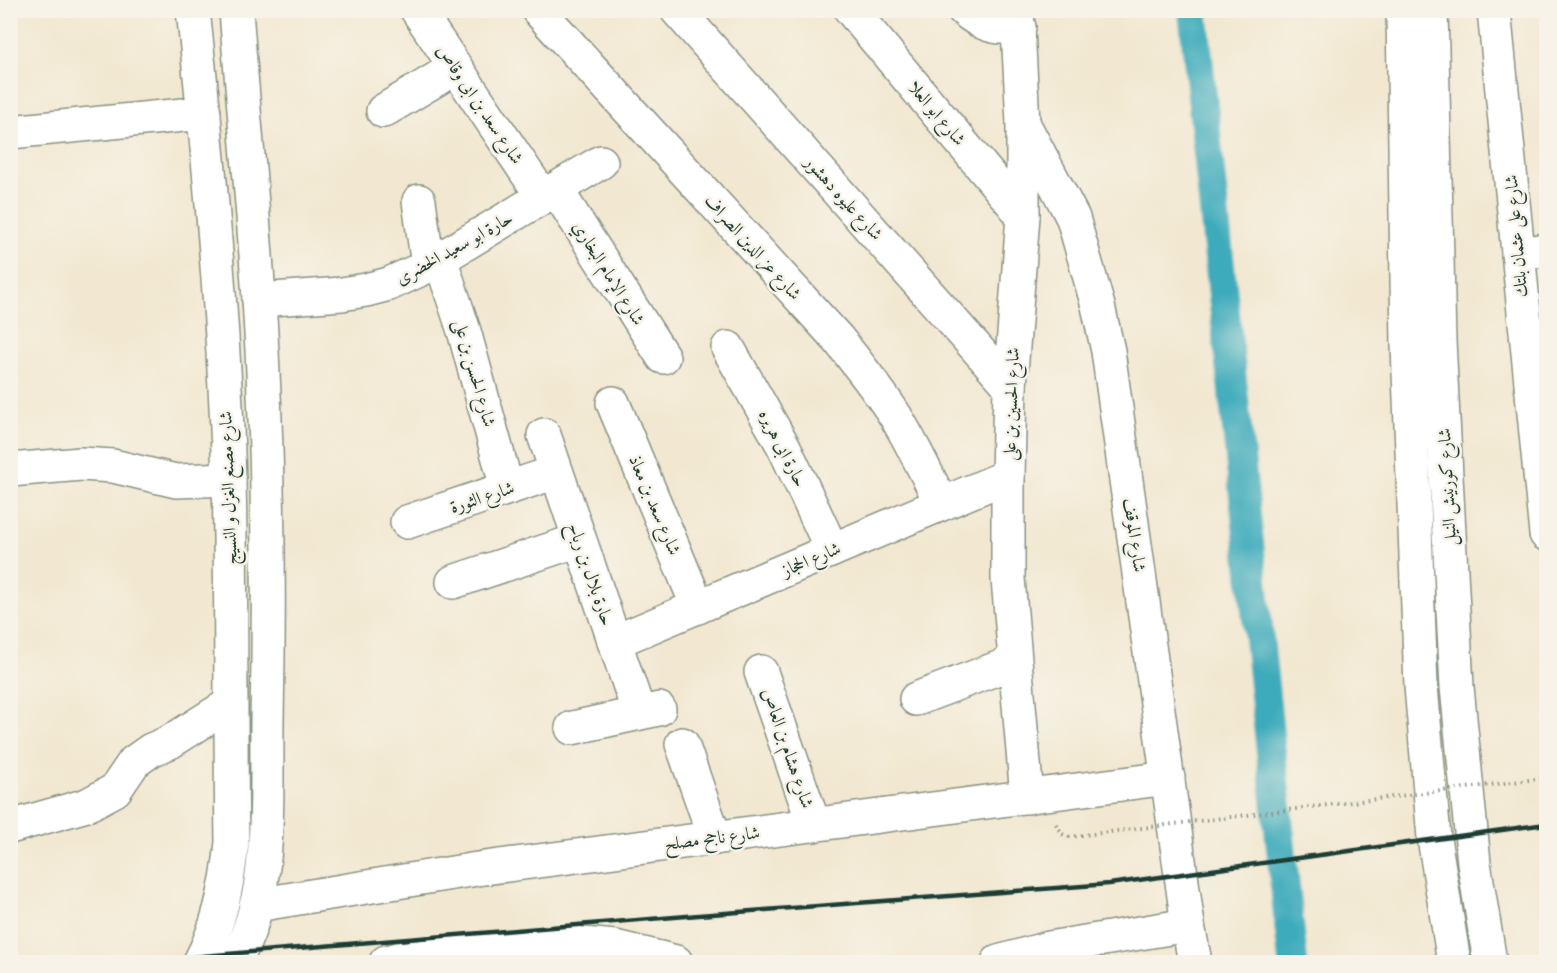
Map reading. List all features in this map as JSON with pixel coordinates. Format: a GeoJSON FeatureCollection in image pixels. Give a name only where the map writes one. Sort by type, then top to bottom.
{"type":"FeatureCollection","features":[{"type":"Feature","properties":{"kind":"street","name":"شارع مصنع الغزل و النسيج"},"geometry":{"type":"LineString","coordinates":[[193,10],[204,113],[223,357],[229,479],[232,842],[228,881],[219,919],[200,963]]}},
{"type":"Feature","properties":{"kind":"street","name":"شارع مصنع الغزل و النسيج"},"geometry":{"type":"LineString","coordinates":[[234,963],[249,929],[256,905],[265,852],[268,700],[266,475],[259,300],[237,10]]}},
{"type":"Feature","properties":{"kind":"street","name":"شارع سعد بن ابى وقاص"},"geometry":{"type":"LineString","coordinates":[[417,10],[456,68],[550,193]]}},
{"type":"Feature","properties":{"kind":"street","name":"شارع عز الدين الصراف"},"geometry":{"type":"LineString","coordinates":[[537,10],[838,339],[896,417],[920,459],[941,504]]}},
{"type":"Feature","properties":{"kind":"street","name":"شارع عليوه دهشور"},"geometry":{"type":"LineString","coordinates":[[677,10],[1010,386]]}},
{"type":"Feature","properties":{"kind":"street","name":"شارع ابو العلا"},"geometry":{"type":"LineString","coordinates":[[851,10],[1023,216]]}},
{"type":"Feature","properties":{"kind":"street"},"geometry":{"type":"LineString","coordinates":[[964,10],[976,20],[990,26],[1004,28],[1018,19]]}},
{"type":"Feature","properties":{"kind":"street","name":"شارع كورنيش النيل"},"geometry":{"type":"LineString","coordinates":[[1402,10],[1408,346],[1421,686],[1434,838],[1454,963]]}},
{"type":"Feature","properties":{"kind":"street","name":"شارع كورنيش النيل"},"geometry":{"type":"LineString","coordinates":[[1431,10],[1439,341],[1457,687],[1474,863],[1490,963]]}},
{"type":"Feature","properties":{"kind":"street","name":"شارع على عثمان بلتك"},"geometry":{"type":"LineString","coordinates":[[1494,10],[1532,252],[1546,534]]}},
{"type":"Feature","properties":{"kind":"street","name":"شارع الحسين بن على"},"geometry":{"type":"LineString","coordinates":[[1018,19],[1023,123],[1023,216],[1010,386],[1008,579],[1027,797]]}},
{"type":"Feature","properties":{"kind":"street"},"geometry":{"type":"LineString","coordinates":[[383,111],[456,68]]}},
{"type":"Feature","properties":{"kind":"street"},"geometry":{"type":"LineString","coordinates":[[10,132],[244,109]]}},
{"type":"Feature","properties":{"kind":"street","name":"شارع الموقف"},"geometry":{"type":"LineString","coordinates":[[1023,123],[1073,218],[1103,328],[1116,395],[1195,963]]}},
{"type":"Feature","properties":{"kind":"street","name":"حارة ابو سعيد الخضرى"},"geometry":{"type":"LineString","coordinates":[[259,300],[366,290],[389,284],[434,262],[601,162]]}},
{"type":"Feature","properties":{"kind":"street","name":"شارع الإمام البخاري"},"geometry":{"type":"LineString","coordinates":[[550,193],[663,357]]}},
{"type":"Feature","properties":{"kind":"street","name":"شارع الحسن بن على"},"geometry":{"type":"LineString","coordinates":[[419,201],[434,262],[464,331],[507,488]]}},
{"type":"Feature","properties":{"kind":"street","name":"حارة ابى هريره"},"geometry":{"type":"LineString","coordinates":[[728,348],[784,447],[832,550]]}},
{"type":"Feature","properties":{"kind":"street","name":"شارع سعد بن معاذ"},"geometry":{"type":"LineString","coordinates":[[613,403],[698,607]]}},
{"type":"Feature","properties":{"kind":"street","name":"حارة بلال بن رباح"},"geometry":{"type":"LineString","coordinates":[[544,435],[614,642],[649,711],[572,728]]}},
{"type":"Feature","properties":{"kind":"street"},"geometry":{"type":"LineString","coordinates":[[10,470],[81,464],[113,466],[176,481],[266,475]]}},
{"type":"Feature","properties":{"kind":"street","name":"شارع الثورة"},"geometry":{"type":"LineString","coordinates":[[407,522],[556,472]]}},
{"type":"Feature","properties":{"kind":"street","name":"شارع الحجاز"},"geometry":{"type":"LineString","coordinates":[[614,642],[1008,476]]}},
{"type":"Feature","properties":{"kind":"street"},"geometry":{"type":"LineString","coordinates":[[453,582],[579,540]]}},
{"type":"Feature","properties":{"kind":"street"},"geometry":{"type":"LineString","coordinates":[[916,699],[1014,662]]}},
{"type":"Feature","properties":{"kind":"street","name":"شارع هشام بن العاص"},"geometry":{"type":"LineString","coordinates":[[761,672],[814,825]]}},
{"type":"Feature","properties":{"kind":"street"},"geometry":{"type":"LineString","coordinates":[[10,827],[87,806],[115,789],[135,762],[151,750],[171,742],[230,704],[268,700]]}},
{"type":"Feature","properties":{"kind":"street"},"geometry":{"type":"LineString","coordinates":[[682,744],[715,837]]}},
{"type":"Feature","properties":{"kind":"street","name":"شارع ناجح مصلح"},"geometry":{"type":"LineString","coordinates":[[256,905],[477,869],[1168,778]]}},
{"type":"Feature","properties":{"kind":"street"},"geometry":{"type":"LineString","coordinates":[[998,963],[1048,948],[1188,925]]}},
{"type":"Feature","properties":{"kind":"street"},"geometry":{"type":"LineString","coordinates":[[394,962],[615,947],[676,963]]}},
{"type":"Feature","properties":{"kind":"path"},"geometry":{"type":"LineString","coordinates":[[1069,837],[1546,778]]}},
{"type":"Feature","properties":{"kind":"waterway"},"geometry":{"type":"LineString","coordinates":[[1193,10],[1293,962]]}},
{"type":"Feature","properties":{"kind":"railway"},"geometry":{"type":"LineString","coordinates":[[146,962],[699,915],[1109,884],[1546,824]]}}]}
